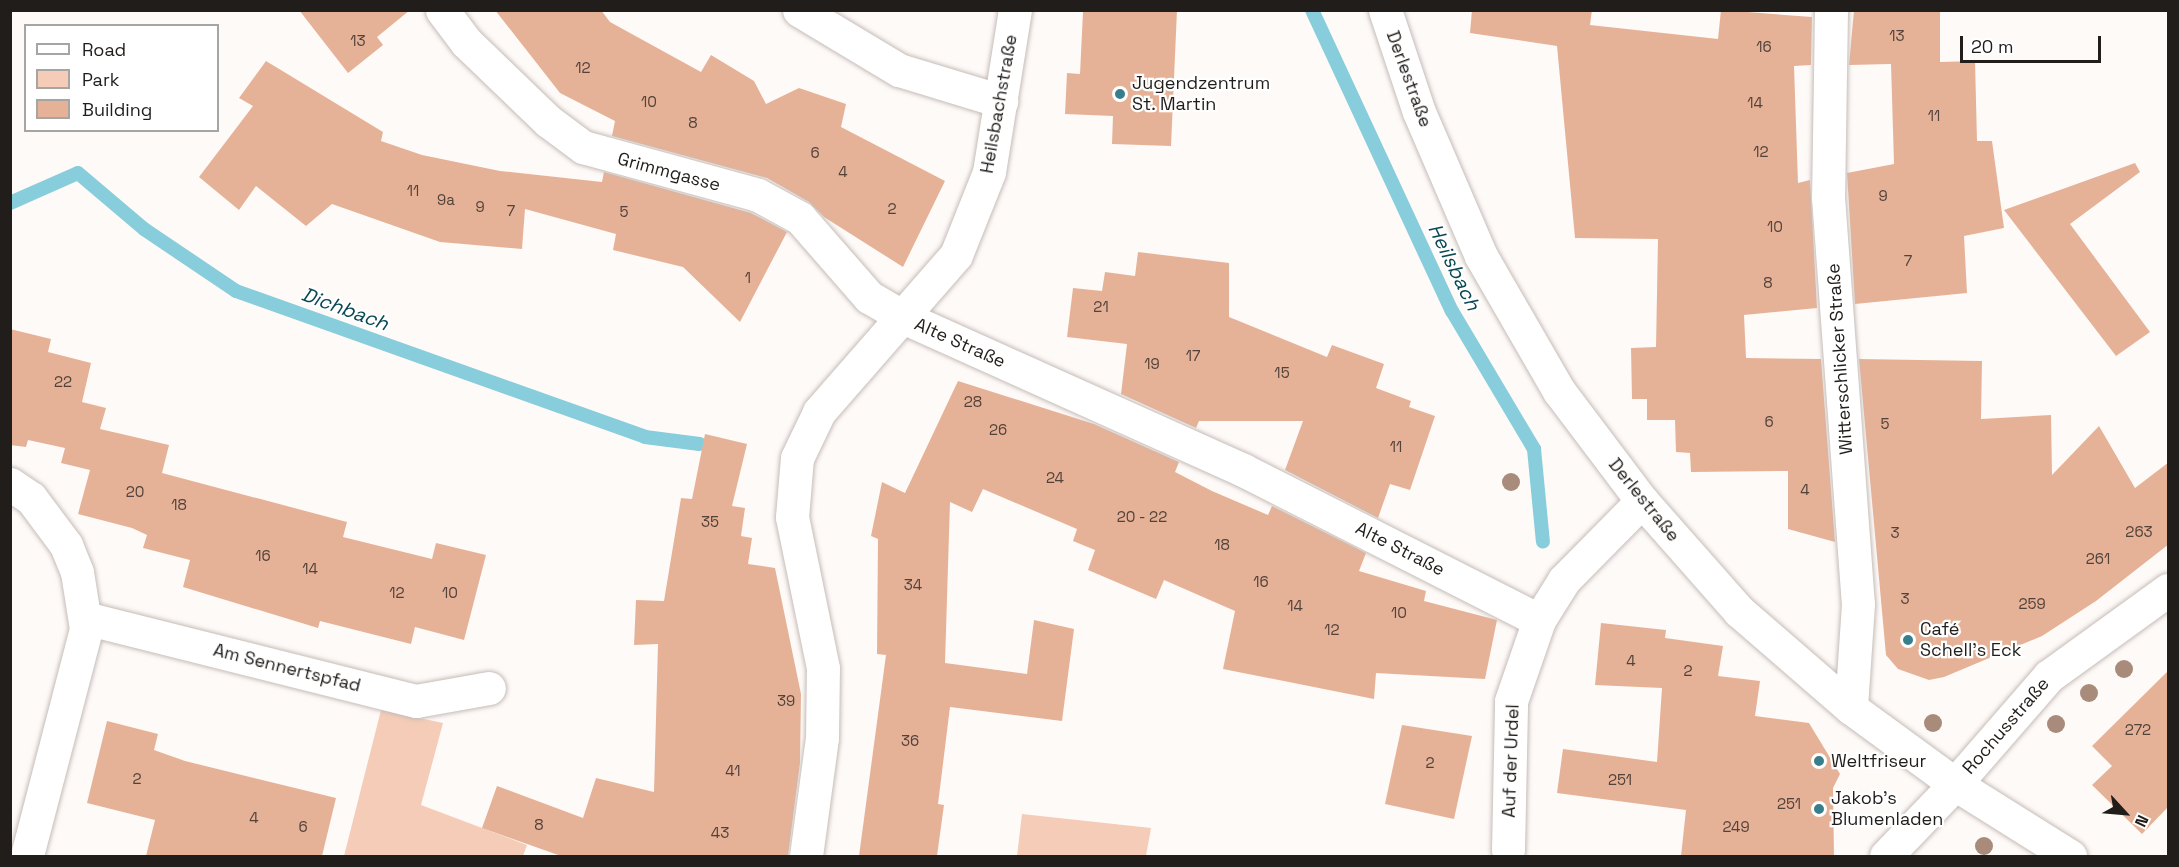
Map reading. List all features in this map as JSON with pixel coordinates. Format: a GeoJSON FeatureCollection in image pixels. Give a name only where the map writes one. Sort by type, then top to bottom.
{"type":"FeatureCollection","features":[{"type":"Feature","properties":{"kind":"street","name":"Grimmgasse"},"geometry":{"type":"LineString","coordinates":[[442,10],[466,42],[548,121],[583,147],[758,195],[800,218],[869,297],[905,318]]}},
{"type":"Feature","properties":{"kind":"street"},"geometry":{"type":"LineString","coordinates":[[799,10],[899,70],[1001,101]]}},
{"type":"Feature","properties":{"kind":"street","name":"Heilsbachstraße"},"geometry":{"type":"LineString","coordinates":[[905,318],[956,255],[989,172],[1016,10]]}},
{"type":"Feature","properties":{"kind":"street","name":"Derlestraße"},"geometry":{"type":"LineString","coordinates":[[1385,10],[1419,112],[1481,256],[1559,391],[1642,501],[1739,611],[1851,708],[1955,784],[2070,856]]}},
{"type":"Feature","properties":{"kind":"street","name":"Witterschlicker Straße"},"geometry":{"type":"LineString","coordinates":[[1830,10],[1828,197],[1858,604],[1851,708]]}},
{"type":"Feature","properties":{"kind":"street","name":"Alte Straße"},"geometry":{"type":"LineString","coordinates":[[806,856],[822,738],[823,668],[792,517],[797,458],[819,412],[905,318],[1243,470],[1539,620]]}},
{"type":"Feature","properties":{"kind":"street"},"geometry":{"type":"LineString","coordinates":[[10,484],[31,498],[66,545],[77,572],[85,618],[27,856]]}},
{"type":"Feature","properties":{"kind":"street","name":"Auf der Urdel"},"geometry":{"type":"LineString","coordinates":[[1508,850],[1511,701],[1539,620],[1564,580],[1642,501]]}},
{"type":"Feature","properties":{"kind":"street","name":"Rochusstraße"},"geometry":{"type":"LineString","coordinates":[[1887,856],[1955,784],[2049,676],[2169,590]]}},
{"type":"Feature","properties":{"kind":"street","name":"Am Sennertspfad"},"geometry":{"type":"LineString","coordinates":[[85,618],[416,701],[489,688]]}},
{"type":"Feature","properties":{"kind":"green space"},"geometry":{"type":"Polygon","coordinates":[[[381,710],[443,723],[421,805],[527,845],[523,856],[344,856],[381,710]]]}},
{"type":"Feature","properties":{"kind":"green space"},"geometry":{"type":"Polygon","coordinates":[[[1022,814],[1151,828],[1146,856],[1017,856],[1022,814]]]}},
{"type":"Feature","properties":{"kind":"building"},"geometry":{"type":"Polygon","coordinates":[[[299,10],[410,10],[377,37],[383,45],[348,73],[299,10]]]}},
{"type":"Feature","properties":{"kind":"building"},"geometry":{"type":"Polygon","coordinates":[[[495,10],[601,10],[610,22],[701,72],[711,55],[754,81],[766,104],[799,88],[846,104],[841,127],[945,181],[903,267],[824,217],[809,202],[767,178],[612,136],[615,121],[560,93],[495,10]]]}},
{"type":"Feature","properties":{"kind":"building","name":"Jugendzentrum St. Martin"},"geometry":{"type":"Polygon","coordinates":[[[1177,10],[1171,146],[1112,144],[1113,116],[1065,114],[1067,73],[1080,74],[1083,12],[1177,10]]]}},
{"type":"Feature","properties":{"kind":"building"},"geometry":{"type":"Polygon","coordinates":[[[1472,10],[1592,10],[1590,25],[1718,39],[1721,10],[1812,17],[1811,65],[1794,66],[1798,183],[1810,180],[1817,308],[1744,315],[1746,358],[1821,359],[1835,542],[1788,529],[1788,471],[1691,472],[1690,453],[1676,452],[1675,420],[1647,420],[1647,399],[1632,399],[1631,348],[1656,347],[1658,239],[1575,238],[1557,46],[1470,33],[1472,10]]]}},
{"type":"Feature","properties":{"kind":"building"},"geometry":{"type":"Polygon","coordinates":[[[1854,10],[1940,10],[1940,62],[1975,61],[1977,141],[1992,141],[2004,228],[1964,236],[1967,293],[1855,304],[1847,173],[1894,164],[1891,64],[1849,65],[1854,10]]]}},
{"type":"Feature","properties":{"kind":"building"},"geometry":{"type":"Polygon","coordinates":[[[266,61],[383,132],[381,141],[422,155],[500,171],[602,182],[604,172],[751,213],[787,232],[740,322],[683,267],[613,250],[616,234],[525,209],[522,249],[440,242],[332,204],[306,226],[256,186],[239,210],[199,177],[253,106],[239,98],[266,61]]]}},
{"type":"Feature","properties":{"kind":"building"},"geometry":{"type":"Polygon","coordinates":[[[2135,163],[2140,172],[2070,224],[2150,332],[2116,356],[2004,210],[2135,163]]]}},
{"type":"Feature","properties":{"kind":"building"},"geometry":{"type":"Polygon","coordinates":[[[1138,252],[1229,263],[1229,317],[1327,357],[1332,345],[1384,364],[1376,388],[1411,401],[1409,407],[1435,416],[1410,490],[1390,484],[1378,518],[1285,470],[1303,421],[1199,421],[1196,428],[1121,394],[1127,344],[1067,337],[1073,288],[1102,291],[1105,272],[1135,276],[1138,252]]]}},
{"type":"Feature","properties":{"kind":"building"},"geometry":{"type":"Polygon","coordinates":[[[10,329],[51,339],[48,352],[91,363],[82,402],[106,408],[100,429],[169,445],[162,473],[347,522],[343,537],[432,559],[436,543],[486,555],[464,640],[415,627],[411,644],[320,621],[318,628],[183,587],[190,560],[143,548],[147,535],[132,528],[78,514],[90,470],[61,463],[65,448],[28,440],[26,447],[10,445],[10,329]]]}},
{"type":"Feature","properties":{"kind":"building"},"geometry":{"type":"Polygon","coordinates":[[[1859,359],[1982,361],[1981,419],[2051,415],[2052,475],[2099,426],[2135,488],[2169,462],[2169,544],[2096,601],[2042,636],[1944,677],[1929,680],[1898,669],[1886,655],[1859,359]]]}},
{"type":"Feature","properties":{"kind":"building"},"geometry":{"type":"Polygon","coordinates":[[[958,381],[1094,424],[1179,462],[1175,472],[1212,491],[1268,515],[1272,506],[1366,553],[1359,571],[1426,591],[1424,601],[1497,620],[1485,679],[1376,673],[1374,699],[1223,669],[1235,611],[1164,580],[1156,599],[1088,570],[1095,550],[1073,541],[1077,529],[983,489],[972,512],[950,502],[945,663],[1027,674],[1034,620],[1074,629],[1062,721],[950,707],[938,804],[944,805],[937,856],[859,856],[886,655],[877,654],[878,539],[871,536],[882,482],[905,493],[958,381]]]}},
{"type":"Feature","properties":{"kind":"building"},"geometry":{"type":"Polygon","coordinates":[[[705,434],[747,444],[732,506],[745,508],[741,536],[752,538],[748,564],[775,568],[801,694],[800,763],[788,856],[561,856],[482,828],[497,786],[583,818],[596,778],[654,792],[658,644],[634,645],[636,600],[664,601],[681,498],[692,499],[705,434]]]}},
{"type":"Feature","properties":{"kind":"building"},"geometry":{"type":"Polygon","coordinates":[[[1601,623],[1666,630],[1665,638],[1723,646],[1718,676],[1760,681],[1755,716],[1809,723],[1840,774],[1833,788],[1834,856],[1681,856],[1686,810],[1557,793],[1563,749],[1657,762],[1662,688],[1595,685],[1601,623]]]}},
{"type":"Feature","properties":{"kind":"building"},"geometry":{"type":"Polygon","coordinates":[[[2169,670],[2169,806],[2142,834],[2092,785],[2112,766],[2092,746],[2169,670]]]}},
{"type":"Feature","properties":{"kind":"building"},"geometry":{"type":"Polygon","coordinates":[[[107,721],[158,734],[154,750],[185,761],[336,798],[322,856],[146,856],[155,820],[87,803],[107,721]]]}},
{"type":"Feature","properties":{"kind":"building"},"geometry":{"type":"Polygon","coordinates":[[[1402,725],[1472,736],[1454,819],[1385,804],[1402,725]]]}},
{"type":"Feature","properties":{"kind":"waterway","name":"Heilsbach"},"geometry":{"type":"LineString","coordinates":[[1312,10],[1452,311],[1534,449],[1543,542]]}},
{"type":"Feature","properties":{"kind":"waterway","name":"Dichbach"},"geometry":{"type":"LineString","coordinates":[[10,203],[78,173],[144,229],[236,291],[645,437],[700,444]]}},
{"type":"Feature","properties":{"kind":"place","name":"Jugendzentrum St. Martin"},"geometry":{"type":"Point","coordinates":[1120,94]}},
{"type":"Feature","properties":{"kind":"place","name":"Café Schell's Eck"},"geometry":{"type":"Point","coordinates":[1908,640]}},
{"type":"Feature","properties":{"kind":"place","name":"Weltfriseur"},"geometry":{"type":"Point","coordinates":[1819,761]}},
{"type":"Feature","properties":{"kind":"place","name":"Jakob's Blumenladen"},"geometry":{"type":"Point","coordinates":[1819,809]}}]}
